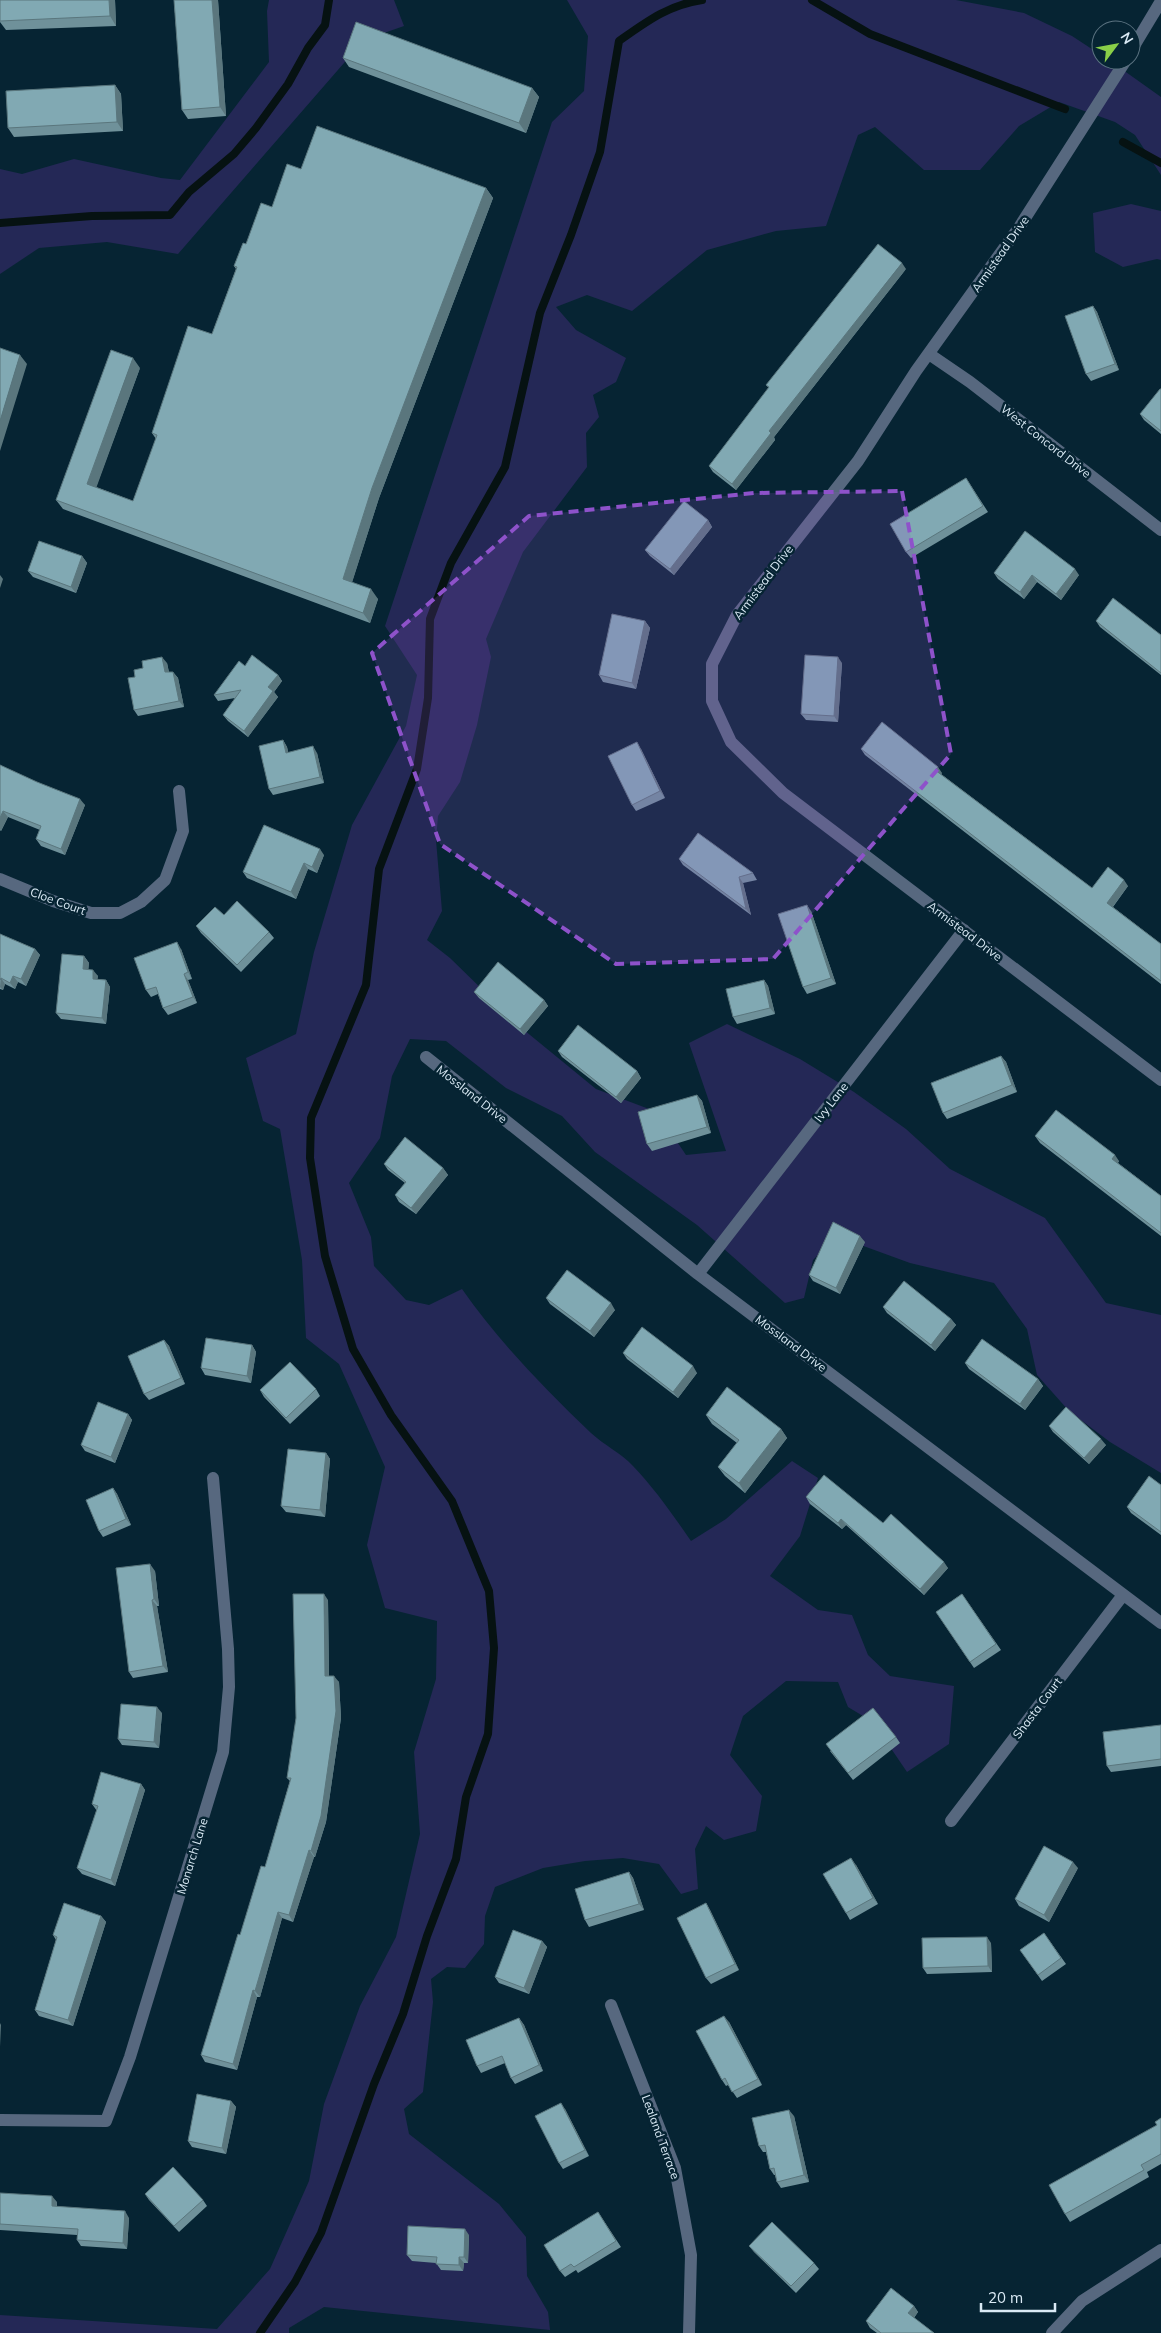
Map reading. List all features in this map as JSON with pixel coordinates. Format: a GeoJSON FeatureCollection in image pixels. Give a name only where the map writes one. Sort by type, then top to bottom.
{"type":"FeatureCollection","features":[{"type":"Feature","properties":{"kind":"street"},"geometry":{"type":"LineString","coordinates":[[1141,34],[1161,1]]}},
{"type":"Feature","properties":{"kind":"street","name":"Armistead Drive"},"geometry":{"type":"LineString","coordinates":[[1120,70],[1020,226],[929,354],[858,462],[737,615],[712,664],[712,701],[732,742],[782,793],[1161,1080]]}},
{"type":"Feature","properties":{"kind":"street","name":"West Concord Drive"},"geometry":{"type":"LineString","coordinates":[[929,354],[970,382],[1161,530]]}},
{"type":"Feature","properties":{"kind":"street","name":"Cloe Court"},"geometry":{"type":"LineString","coordinates":[[0,879],[53,901],[91,913],[120,913],[141,902],[165,880],[182,831],[179,791]]}},
{"type":"Feature","properties":{"kind":"street","name":"Ivy Lane"},"geometry":{"type":"LineString","coordinates":[[698,1274],[964,930]]}},
{"type":"Feature","properties":{"kind":"street","name":"Mossland Drive"},"geometry":{"type":"LineString","coordinates":[[426,1058],[698,1274],[1161,1623]]}},
{"type":"Feature","properties":{"kind":"street","name":"Monarch Lane"},"geometry":{"type":"LineString","coordinates":[[0,2120],[106,2121],[130,2057],[223,1752],[229,1687],[228,1649],[213,1478]]}},
{"type":"Feature","properties":{"kind":"street","name":"Shasta Court"},"geometry":{"type":"LineString","coordinates":[[951,1821],[1123,1595]]}},
{"type":"Feature","properties":{"kind":"street","name":"Lealand Terrace"},"geometry":{"type":"LineString","coordinates":[[611,2005],[674,2168],[691,2254],[689,2333]]}},
{"type":"Feature","properties":{"kind":"street"},"geometry":{"type":"LineString","coordinates":[[1052,2333],[1082,2301],[1161,2250]]}},
{"type":"Feature","properties":{"kind":"highlighted area"},"geometry":{"type":"Polygon","coordinates":[[[902,491],[951,754],[773,959],[616,964],[440,844],[372,653],[529,516],[754,493],[902,491]]]}},
{"type":"Feature","properties":{"kind":"shaded area"},"geometry":{"type":"Polygon","coordinates":[[[269,0],[394,0],[404,26],[364,40],[178,254],[107,242],[39,248],[0,274],[0,169],[22,174],[74,159],[161,178],[180,180],[269,62],[267,11],[269,0]]]}},
{"type":"Feature","properties":{"kind":"shaded area"},"geometry":{"type":"Polygon","coordinates":[[[567,0],[956,0],[1024,13],[1072,36],[1091,48],[1091,70],[1123,70],[1161,97],[1161,175],[1135,135],[1115,122],[1059,102],[1019,126],[980,170],[924,170],[875,127],[858,135],[826,226],[776,231],[707,250],[632,311],[587,295],[556,307],[576,330],[626,358],[616,382],[593,395],[599,417],[586,433],[587,467],[523,552],[486,639],[491,657],[477,725],[460,782],[438,816],[436,840],[442,911],[427,940],[450,958],[524,1030],[596,1089],[657,1112],[686,1155],[726,1151],[689,1043],[727,1024],[800,1059],[854,1092],[906,1129],[950,1169],[1045,1218],[1106,1303],[1161,1315],[1161,1473],[1110,1442],[1069,1411],[1037,1375],[1027,1329],[994,1283],[910,1263],[836,1236],[813,1260],[804,1298],[785,1303],[697,1225],[595,1152],[562,1116],[506,1088],[446,1041],[410,1039],[392,1076],[380,1138],[349,1183],[371,1237],[374,1266],[406,1300],[429,1305],[462,1289],[491,1328],[539,1382],[591,1433],[633,1466],[664,1502],[691,1541],[726,1519],[792,1461],[818,1478],[800,1536],[770,1576],[818,1610],[852,1615],[868,1655],[890,1676],[954,1686],[949,1744],[907,1772],[873,1722],[848,1707],[838,1682],[786,1681],[743,1716],[730,1755],[762,1796],[756,1831],[724,1840],[706,1826],[695,1849],[698,1889],[681,1894],[659,1864],[623,1858],[585,1861],[543,1868],[495,1887],[485,1916],[484,1944],[465,1968],[447,1967],[431,1979],[433,2002],[423,2092],[404,2109],[409,2134],[499,2204],[526,2237],[527,2276],[548,2312],[550,2330],[324,2307],[289,2328],[289,2333],[0,2333],[0,2315],[217,2329],[270,2269],[309,2181],[324,2104],[360,2006],[396,1937],[420,1834],[414,1752],[436,1679],[437,1621],[385,1608],[367,1545],[385,1467],[339,1364],[306,1338],[302,1260],[280,1129],[263,1121],[246,1058],[296,1034],[314,952],[352,825],[406,726],[417,675],[385,626],[552,122],[584,91],[588,36],[567,0]]]}},
{"type":"Feature","properties":{"kind":"shaded area"},"geometry":{"type":"Polygon","coordinates":[[[1131,204],[1161,211],[1161,260],[1157,259],[1123,267],[1095,252],[1093,213],[1131,204]]]}},
{"type":"Feature","properties":{"kind":"building"},"geometry":{"type":"Polygon","coordinates":[[[0,0],[109,0],[110,16],[0,21],[0,0]]]}},
{"type":"Feature","properties":{"kind":"building"},"geometry":{"type":"Polygon","coordinates":[[[174,0],[212,0],[220,107],[182,110],[174,0]]]}},
{"type":"Feature","properties":{"kind":"building"},"geometry":{"type":"Polygon","coordinates":[[[356,22],[532,88],[519,123],[343,58],[356,22]]]}},
{"type":"Feature","properties":{"kind":"building"},"geometry":{"type":"Polygon","coordinates":[[[115,85],[117,122],[8,128],[6,91],[115,85]]]}},
{"type":"Feature","properties":{"kind":"building"},"geometry":{"type":"Polygon","coordinates":[[[317,126],[486,188],[372,488],[343,579],[371,589],[363,613],[56,500],[111,350],[133,358],[87,484],[133,501],[157,435],[152,433],[188,326],[212,334],[237,267],[234,266],[243,243],[246,244],[261,203],[272,207],[287,164],[301,169],[317,126]]]}},
{"type":"Feature","properties":{"kind":"building"},"geometry":{"type":"Polygon","coordinates":[[[878,244],[902,263],[769,431],[771,433],[732,484],[709,466],[769,387],[766,385],[878,244]]]}},
{"type":"Feature","properties":{"kind":"building"},"geometry":{"type":"Polygon","coordinates":[[[1093,306],[1115,364],[1086,374],[1065,316],[1093,306]]]}},
{"type":"Feature","properties":{"kind":"building"},"geometry":{"type":"Polygon","coordinates":[[[0,348],[20,355],[0,421],[0,348]]]}},
{"type":"Feature","properties":{"kind":"building"},"geometry":{"type":"Polygon","coordinates":[[[1161,389],[1161,431],[1140,414],[1161,389]]]}},
{"type":"Feature","properties":{"kind":"building"},"geometry":{"type":"Polygon","coordinates":[[[966,478],[983,506],[906,552],[890,524],[966,478]]]}},
{"type":"Feature","properties":{"kind":"building"},"geometry":{"type":"Polygon","coordinates":[[[684,501],[708,520],[670,569],[645,550],[684,501]]]}},
{"type":"Feature","properties":{"kind":"building"},"geometry":{"type":"Polygon","coordinates":[[[1025,531],[1075,569],[1056,594],[1032,575],[1020,592],[994,573],[1025,531]]]}},
{"type":"Feature","properties":{"kind":"building"},"geometry":{"type":"Polygon","coordinates":[[[39,541],[82,556],[71,587],[28,571],[39,541]]]}},
{"type":"Feature","properties":{"kind":"building"},"geometry":{"type":"Polygon","coordinates":[[[1113,598],[1161,635],[1161,673],[1096,621],[1113,598]]]}},
{"type":"Feature","properties":{"kind":"building"},"geometry":{"type":"Polygon","coordinates":[[[612,614],[645,621],[632,683],[599,675],[612,614]]]}},
{"type":"Feature","properties":{"kind":"building"},"geometry":{"type":"Polygon","coordinates":[[[252,655],[278,675],[268,687],[273,691],[244,731],[223,715],[241,690],[214,695],[239,661],[245,666],[252,655]]]}},
{"type":"Feature","properties":{"kind":"building"},"geometry":{"type":"Polygon","coordinates":[[[805,655],[838,657],[834,716],[801,714],[805,655]]]}},
{"type":"Feature","properties":{"kind":"building"},"geometry":{"type":"Polygon","coordinates":[[[162,657],[165,672],[173,672],[179,701],[134,710],[128,678],[135,677],[134,670],[143,668],[142,661],[162,657]]]}},
{"type":"Feature","properties":{"kind":"building"},"geometry":{"type":"Polygon","coordinates":[[[882,722],[938,767],[935,770],[1092,888],[1108,867],[1124,880],[1107,903],[1161,944],[1161,981],[861,749],[882,722]]]}},
{"type":"Feature","properties":{"kind":"building"},"geometry":{"type":"Polygon","coordinates":[[[283,740],[286,753],[313,746],[320,777],[269,789],[259,746],[283,740]]]}},
{"type":"Feature","properties":{"kind":"building"},"geometry":{"type":"Polygon","coordinates":[[[637,742],[660,791],[632,805],[608,756],[637,742]]]}},
{"type":"Feature","properties":{"kind":"building"},"geometry":{"type":"Polygon","coordinates":[[[0,765],[80,799],[61,849],[36,839],[41,826],[3,811],[0,818],[0,765]]]}},
{"type":"Feature","properties":{"kind":"building"},"geometry":{"type":"Polygon","coordinates":[[[264,825],[320,849],[312,867],[304,863],[291,892],[243,872],[264,825]]]}},
{"type":"Feature","properties":{"kind":"building"},"geometry":{"type":"Polygon","coordinates":[[[698,833],[753,873],[739,877],[746,909],[679,859],[698,833]]]}},
{"type":"Feature","properties":{"kind":"building"},"geometry":{"type":"Polygon","coordinates":[[[237,901],[269,932],[237,965],[196,926],[215,907],[224,915],[237,901]]]}},
{"type":"Feature","properties":{"kind":"building"},"geometry":{"type":"Polygon","coordinates":[[[807,905],[831,978],[803,987],[778,914],[807,905]]]}},
{"type":"Feature","properties":{"kind":"building"},"geometry":{"type":"Polygon","coordinates":[[[0,934],[35,949],[21,979],[13,976],[10,983],[1,978],[0,980],[0,934]]]}},
{"type":"Feature","properties":{"kind":"building"},"geometry":{"type":"Polygon","coordinates":[[[177,942],[188,972],[184,974],[193,997],[163,1008],[156,987],[146,990],[134,958],[177,942]]]}},
{"type":"Feature","properties":{"kind":"building"},"geometry":{"type":"Polygon","coordinates":[[[62,954],[84,956],[83,969],[93,970],[93,979],[106,980],[102,1018],[56,1013],[62,954]]]}},
{"type":"Feature","properties":{"kind":"building"},"geometry":{"type":"Polygon","coordinates":[[[498,962],[544,1000],[520,1029],[474,992],[498,962]]]}},
{"type":"Feature","properties":{"kind":"building"},"geometry":{"type":"Polygon","coordinates":[[[764,980],[770,1008],[733,1017],[726,989],[764,980]]]}},
{"type":"Feature","properties":{"kind":"building"},"geometry":{"type":"Polygon","coordinates":[[[578,1025],[637,1071],[616,1097],[558,1051],[578,1025]]]}},
{"type":"Feature","properties":{"kind":"building"},"geometry":{"type":"Polygon","coordinates":[[[1001,1056],[1012,1085],[943,1113],[931,1083],[1001,1056]]]}},
{"type":"Feature","properties":{"kind":"building"},"geometry":{"type":"Polygon","coordinates":[[[697,1095],[707,1127],[647,1144],[638,1112],[697,1095]]]}},
{"type":"Feature","properties":{"kind":"building"},"geometry":{"type":"Polygon","coordinates":[[[1056,1110],[1115,1155],[1112,1159],[1161,1196],[1161,1233],[1035,1136],[1056,1110]]]}},
{"type":"Feature","properties":{"kind":"building"},"geometry":{"type":"Polygon","coordinates":[[[405,1137],[443,1168],[411,1208],[395,1195],[406,1182],[384,1164],[405,1137]]]}},
{"type":"Feature","properties":{"kind":"building"},"geometry":{"type":"Polygon","coordinates":[[[833,1222],[860,1236],[836,1288],[809,1275],[833,1222]]]}},
{"type":"Feature","properties":{"kind":"building"},"geometry":{"type":"Polygon","coordinates":[[[567,1270],[611,1303],[590,1331],[546,1298],[567,1270]]]}},
{"type":"Feature","properties":{"kind":"building"},"geometry":{"type":"Polygon","coordinates":[[[904,1281],[951,1319],[931,1345],[883,1307],[904,1281]]]}},
{"type":"Feature","properties":{"kind":"building"},"geometry":{"type":"Polygon","coordinates":[[[642,1327],[693,1366],[673,1392],[623,1353],[642,1327]]]}},
{"type":"Feature","properties":{"kind":"building"},"geometry":{"type":"Polygon","coordinates":[[[206,1338],[252,1345],[247,1376],[201,1368],[206,1338]]]}},
{"type":"Feature","properties":{"kind":"building"},"geometry":{"type":"Polygon","coordinates":[[[982,1339],[1038,1379],[1020,1404],[965,1363],[982,1339]]]}},
{"type":"Feature","properties":{"kind":"building"},"geometry":{"type":"Polygon","coordinates":[[[164,1340],[181,1378],[144,1394],[128,1356],[164,1340]]]}},
{"type":"Feature","properties":{"kind":"building"},"geometry":{"type":"Polygon","coordinates":[[[290,1362],[316,1389],[286,1418],[260,1390],[290,1362]]]}},
{"type":"Feature","properties":{"kind":"building"},"geometry":{"type":"Polygon","coordinates":[[[727,1387],[781,1429],[739,1483],[718,1467],[739,1440],[706,1415],[727,1387]]]}},
{"type":"Feature","properties":{"kind":"building"},"geometry":{"type":"Polygon","coordinates":[[[98,1402],[128,1414],[111,1457],[81,1445],[98,1402]]]}},
{"type":"Feature","properties":{"kind":"building"},"geometry":{"type":"Polygon","coordinates":[[[1066,1407],[1101,1439],[1084,1458],[1049,1426],[1066,1407]]]}},
{"type":"Feature","properties":{"kind":"building"},"geometry":{"type":"Polygon","coordinates":[[[288,1449],[326,1453],[320,1510],[281,1506],[288,1449]]]}},
{"type":"Feature","properties":{"kind":"building"},"geometry":{"type":"Polygon","coordinates":[[[824,1475],[883,1523],[891,1514],[944,1562],[920,1589],[841,1519],[838,1523],[806,1497],[824,1475]]]}},
{"type":"Feature","properties":{"kind":"building"},"geometry":{"type":"Polygon","coordinates":[[[1149,1476],[1161,1485],[1161,1532],[1127,1507],[1149,1476]]]}},
{"type":"Feature","properties":{"kind":"building"},"geometry":{"type":"Polygon","coordinates":[[[113,1488],[126,1519],[99,1531],[86,1500],[113,1488]]]}},
{"type":"Feature","properties":{"kind":"building"},"geometry":{"type":"Polygon","coordinates":[[[150,1564],[154,1599],[152,1600],[163,1666],[129,1672],[116,1568],[150,1564]]]}},
{"type":"Feature","properties":{"kind":"building"},"geometry":{"type":"Polygon","coordinates":[[[293,1594],[324,1594],[325,1676],[334,1676],[336,1711],[321,1816],[311,1851],[309,1850],[289,1915],[278,1912],[255,1991],[253,1990],[233,2064],[201,2055],[261,1866],[265,1867],[291,1778],[287,1778],[296,1718],[293,1594]]]}},
{"type":"Feature","properties":{"kind":"building"},"geometry":{"type":"Polygon","coordinates":[[[962,1594],[996,1644],[970,1662],[936,1612],[962,1594]]]}},
{"type":"Feature","properties":{"kind":"building"},"geometry":{"type":"Polygon","coordinates":[[[121,1704],[157,1707],[154,1742],[118,1739],[121,1704]]]}},
{"type":"Feature","properties":{"kind":"building"},"geometry":{"type":"Polygon","coordinates":[[[873,1708],[896,1737],[848,1773],[826,1744],[873,1708]]]}},
{"type":"Feature","properties":{"kind":"building"},"geometry":{"type":"Polygon","coordinates":[[[1161,1725],[1161,1759],[1107,1766],[1103,1732],[1161,1725]]]}},
{"type":"Feature","properties":{"kind":"building"},"geometry":{"type":"Polygon","coordinates":[[[101,1772],[141,1784],[111,1880],[77,1868],[98,1806],[92,1804],[101,1772]]]}},
{"type":"Feature","properties":{"kind":"building"},"geometry":{"type":"Polygon","coordinates":[[[1044,1846],[1073,1862],[1044,1915],[1015,1899],[1044,1846]]]}},
{"type":"Feature","properties":{"kind":"building"},"geometry":{"type":"Polygon","coordinates":[[[851,1858],[873,1898],[846,1913],[823,1874],[851,1858]]]}},
{"type":"Feature","properties":{"kind":"building"},"geometry":{"type":"Polygon","coordinates":[[[629,1872],[639,1904],[585,1920],[575,1889],[629,1872]]]}},
{"type":"Feature","properties":{"kind":"building"},"geometry":{"type":"Polygon","coordinates":[[[64,1903],[101,1916],[68,2020],[35,2010],[57,1937],[53,1935],[64,1903]]]}},
{"type":"Feature","properties":{"kind":"building"},"geometry":{"type":"Polygon","coordinates":[[[706,1903],[735,1964],[706,1978],[677,1918],[706,1903]]]}},
{"type":"Feature","properties":{"kind":"building"},"geometry":{"type":"Polygon","coordinates":[[[513,1930],[542,1941],[524,1988],[495,1977],[513,1930]]]}},
{"type":"Feature","properties":{"kind":"building"},"geometry":{"type":"Polygon","coordinates":[[[1044,1933],[1061,1958],[1038,1975],[1020,1950],[1044,1933]]]}},
{"type":"Feature","properties":{"kind":"building"},"geometry":{"type":"Polygon","coordinates":[[[987,1937],[988,1966],[923,1968],[922,1938],[987,1937]]]}},
{"type":"Feature","properties":{"kind":"building"},"geometry":{"type":"Polygon","coordinates":[[[724,2016],[758,2079],[732,2092],[725,2078],[722,2080],[696,2031],[724,2016]]]}},
{"type":"Feature","properties":{"kind":"building"},"geometry":{"type":"Polygon","coordinates":[[[519,2018],[539,2065],[511,2078],[502,2056],[477,2066],[466,2040],[519,2018]]]}},
{"type":"Feature","properties":{"kind":"building"},"geometry":{"type":"Polygon","coordinates":[[[197,2094],[231,2101],[222,2148],[188,2141],[197,2094]]]}},
{"type":"Feature","properties":{"kind":"building"},"geometry":{"type":"Polygon","coordinates":[[[561,2103],[585,2150],[559,2163],[535,2116],[561,2103]]]}},
{"type":"Feature","properties":{"kind":"building"},"geometry":{"type":"Polygon","coordinates":[[[789,2110],[804,2175],[777,2182],[774,2168],[770,2169],[765,2145],[759,2146],[752,2118],[789,2110]]]}},
{"type":"Feature","properties":{"kind":"building"},"geometry":{"type":"Polygon","coordinates":[[[1161,2118],[1161,2154],[1141,2165],[1144,2170],[1065,2214],[1049,2185],[1157,2125],[1155,2122],[1161,2118]]]}},
{"type":"Feature","properties":{"kind":"building"},"geometry":{"type":"Polygon","coordinates":[[[173,2167],[203,2200],[174,2226],[145,2194],[173,2167]]]}},
{"type":"Feature","properties":{"kind":"building"},"geometry":{"type":"Polygon","coordinates":[[[0,2193],[52,2196],[52,2206],[125,2211],[123,2243],[77,2240],[78,2229],[0,2224],[0,2193]]]}},
{"type":"Feature","properties":{"kind":"building"},"geometry":{"type":"Polygon","coordinates":[[[598,2212],[616,2241],[574,2267],[571,2264],[560,2271],[544,2245],[598,2212]]]}},
{"type":"Feature","properties":{"kind":"building"},"geometry":{"type":"Polygon","coordinates":[[[772,2222],[814,2263],[791,2286],[749,2246],[772,2222]]]}},
{"type":"Feature","properties":{"kind":"building"},"geometry":{"type":"Polygon","coordinates":[[[408,2226],[465,2229],[464,2257],[459,2257],[459,2265],[436,2264],[437,2257],[407,2255],[408,2226]]]}},
{"type":"Feature","properties":{"kind":"building"},"geometry":{"type":"Polygon","coordinates":[[[891,2288],[914,2306],[908,2313],[934,2333],[881,2333],[866,2321],[891,2288]]]}},
{"type":"Feature","properties":{"kind":"waterway"},"geometry":{"type":"LineString","coordinates":[[0,223],[92,216],[170,215],[189,192],[234,154],[256,128],[288,84],[308,48],[325,25],[329,0]]}},
{"type":"Feature","properties":{"kind":"waterway"},"geometry":{"type":"LineString","coordinates":[[260,2333],[295,2282],[321,2233],[374,2084],[403,2014],[427,1936],[456,1859],[466,1797],[488,1734],[494,1648],[489,1591],[452,1501],[391,1415],[353,1349],[325,1256],[310,1158],[311,1118],[366,985],[379,869],[417,769],[428,698],[430,619],[451,563],[505,467],[540,313],[571,235],[600,152],[619,41],[668,10],[702,0]]}},
{"type":"Feature","properties":{"kind":"waterway"},"geometry":{"type":"LineString","coordinates":[[812,0],[870,34],[1065,109]]}},
{"type":"Feature","properties":{"kind":"waterway"},"geometry":{"type":"LineString","coordinates":[[1123,142],[1161,163]]}}]}
